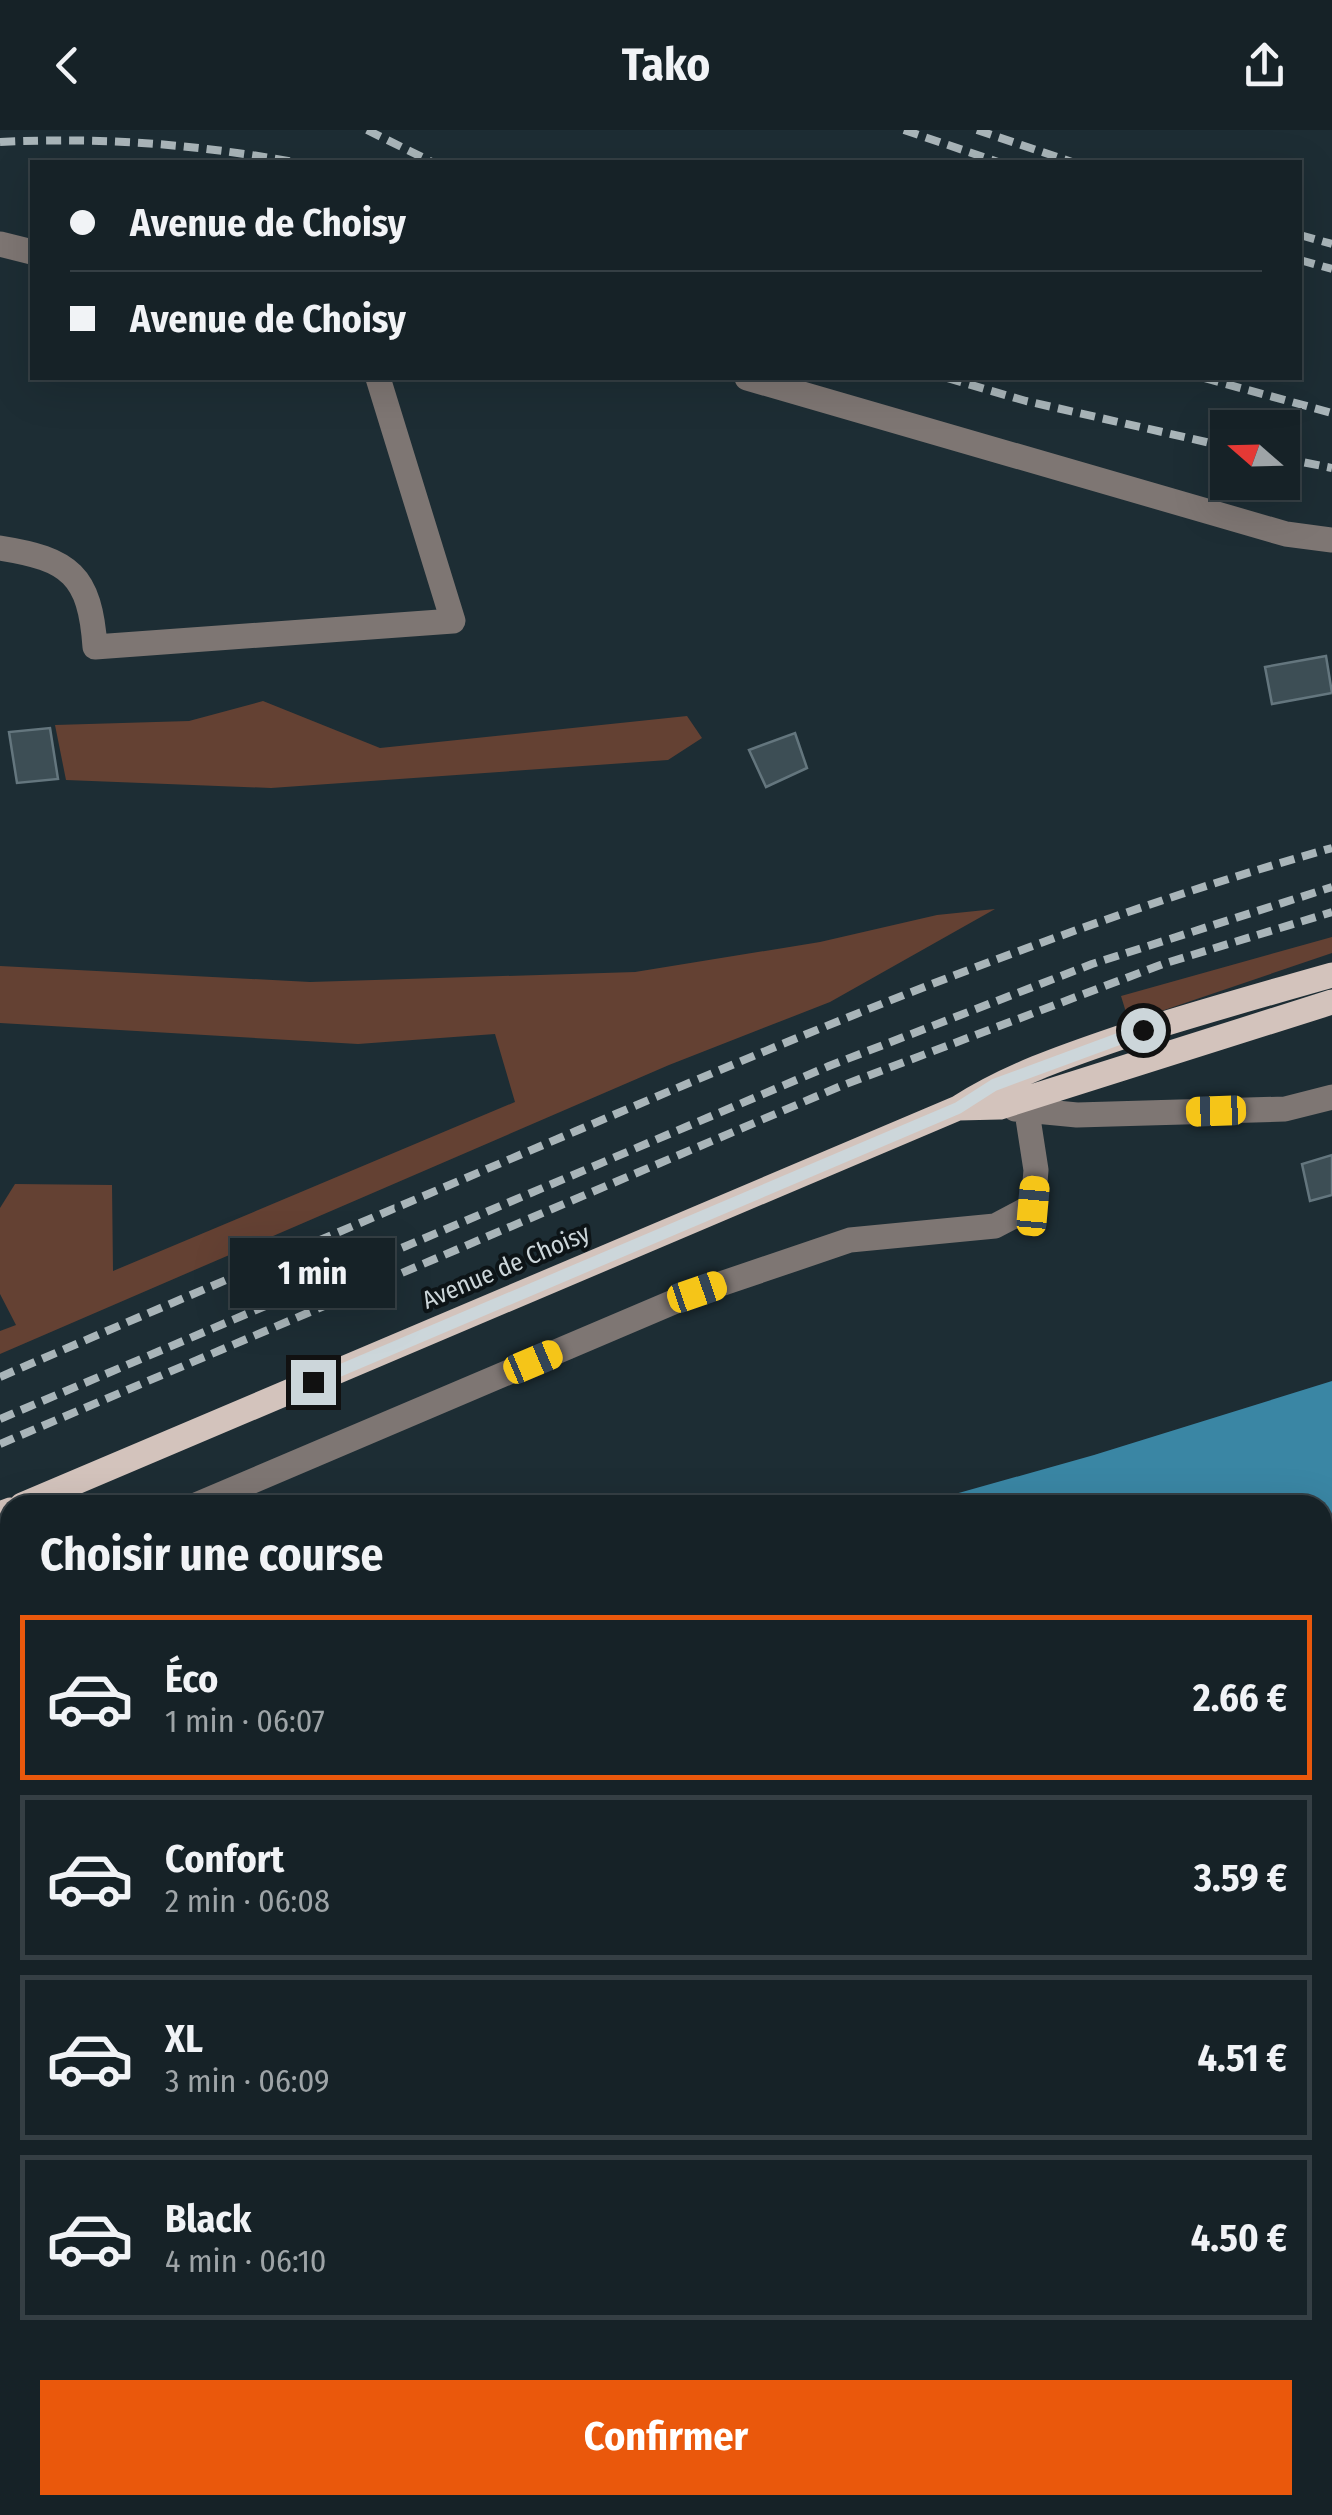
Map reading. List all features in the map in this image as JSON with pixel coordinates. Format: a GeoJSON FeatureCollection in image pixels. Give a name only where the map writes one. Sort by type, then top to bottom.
{"type":"FeatureCollection","features":[{"type":"Feature","properties":{"kind":"main road","name":"Avenue de Choisy"},"geometry":{"type":"LineString","coordinates":[[46,1495],[958,1108],[994,1085],[1176,1020],[1332,975]]}},
{"type":"Feature","properties":{"kind":"main road","name":"Avenue de Choisy"},"geometry":{"type":"LineString","coordinates":[[958,1108],[1000,1107],[1332,1002]]}},
{"type":"Feature","properties":{"kind":"street"},"geometry":{"type":"LineString","coordinates":[[0,244],[30,252]]}},
{"type":"Feature","properties":{"kind":"street"},"geometry":{"type":"LineString","coordinates":[[0,548],[49,559],[72,574],[91,607],[94,647],[453,620],[379,380]]}},
{"type":"Feature","properties":{"kind":"street"},"geometry":{"type":"LineString","coordinates":[[754,380],[1286,534],[1332,540]]}},
{"type":"Feature","properties":{"kind":"street"},"geometry":{"type":"LineString","coordinates":[[1000,1107],[1077,1115],[1285,1109],[1332,1097]]}},
{"type":"Feature","properties":{"kind":"street"},"geometry":{"type":"LineString","coordinates":[[220,1495],[697,1292],[850,1240],[995,1226],[1033,1206],[1036,1170],[1027,1112]]}},
{"type":"Feature","properties":{"kind":"shaded area"},"geometry":{"type":"Polygon","coordinates":[[[263,701],[380,748],[687,716],[702,738],[668,760],[271,788],[66,780],[55,725],[189,721],[263,701]]]}},
{"type":"Feature","properties":{"kind":"shaded area"},"geometry":{"type":"Polygon","coordinates":[[[995,909],[830,1002],[669,1065],[0,1354],[0,1331],[16,1325],[0,1294],[0,1208],[15,1184],[112,1185],[113,1271],[515,1102],[495,1034],[358,1044],[0,1023],[0,966],[310,982],[635,972],[820,942],[937,915],[995,909]]]}},
{"type":"Feature","properties":{"kind":"shaded area"},"geometry":{"type":"Polygon","coordinates":[[[1332,937],[1332,953],[1129,1022],[1121,996],[1332,937]]]}},
{"type":"Feature","properties":{"kind":"water"},"geometry":{"type":"Polygon","coordinates":[[[1332,1381],[1332,1495],[952,1495],[1332,1381]]]}},
{"type":"Feature","properties":{"kind":"building"},"geometry":{"type":"Polygon","coordinates":[[[1326,656],[1332,693],[1272,704],[1265,667],[1326,656]]]}},
{"type":"Feature","properties":{"kind":"building"},"geometry":{"type":"Polygon","coordinates":[[[50,728],[58,779],[17,783],[9,732],[50,728]]]}},
{"type":"Feature","properties":{"kind":"building"},"geometry":{"type":"Polygon","coordinates":[[[795,733],[807,768],[766,787],[749,750],[795,733]]]}},
{"type":"Feature","properties":{"kind":"building"},"geometry":{"type":"Polygon","coordinates":[[[1332,1155],[1332,1195],[1310,1201],[1302,1164],[1332,1155]]]}},
{"type":"Feature","properties":{"kind":"railway"},"geometry":{"type":"LineString","coordinates":[[367,130],[428,160]]}},
{"type":"Feature","properties":{"kind":"railway"},"geometry":{"type":"LineString","coordinates":[[904,130],[992,160]]}},
{"type":"Feature","properties":{"kind":"railway"},"geometry":{"type":"LineString","coordinates":[[977,130],[1066,160]]}},
{"type":"Feature","properties":{"kind":"railway"},"geometry":{"type":"LineString","coordinates":[[0,142],[148,143],[281,160]]}},
{"type":"Feature","properties":{"kind":"railway"},"geometry":{"type":"LineString","coordinates":[[1302,236],[1332,244]]}},
{"type":"Feature","properties":{"kind":"railway"},"geometry":{"type":"LineString","coordinates":[[1302,261],[1332,269]]}},
{"type":"Feature","properties":{"kind":"railway"},"geometry":{"type":"LineString","coordinates":[[954,380],[1026,401],[1210,443]]}},
{"type":"Feature","properties":{"kind":"railway"},"geometry":{"type":"LineString","coordinates":[[1211,380],[1332,413]]}},
{"type":"Feature","properties":{"kind":"railway"},"geometry":{"type":"LineString","coordinates":[[1300,462],[1332,468]]}},
{"type":"Feature","properties":{"kind":"railway"},"geometry":{"type":"LineString","coordinates":[[0,1377],[856,1014],[1139,908],[1332,848]]}},
{"type":"Feature","properties":{"kind":"railway"},"geometry":{"type":"LineString","coordinates":[[0,1419],[829,1066],[1092,964],[1332,887]]}},
{"type":"Feature","properties":{"kind":"railway"},"geometry":{"type":"LineString","coordinates":[[0,1444],[841,1086],[1163,964],[1332,912]]}},
{"type":"Feature","properties":{"kind":"route"},"geometry":{"type":"LineString","coordinates":[[313,1382],[958,1108],[994,1085],[1143,1030]]}}]}
